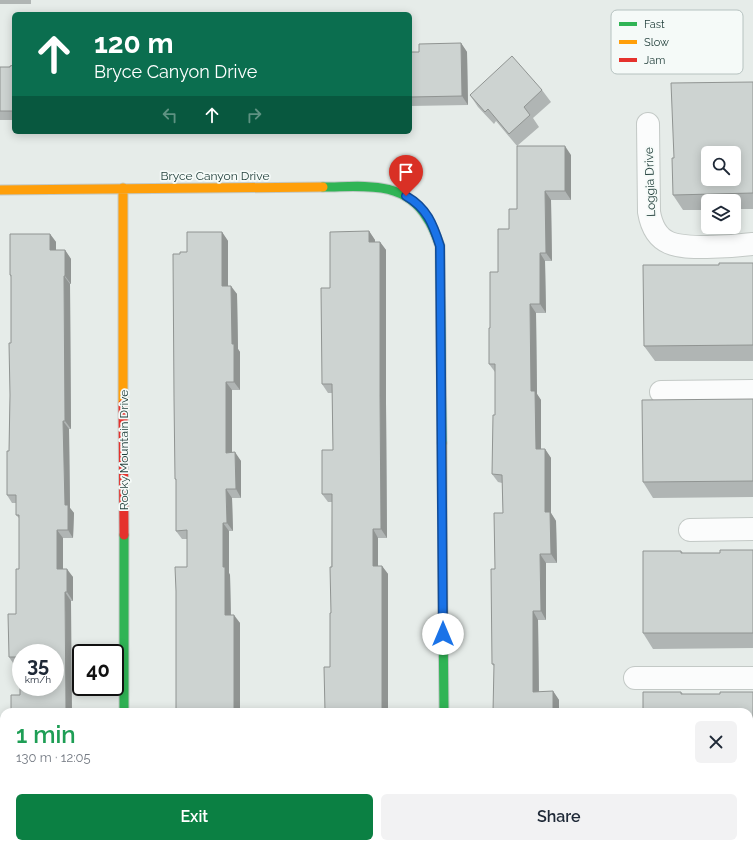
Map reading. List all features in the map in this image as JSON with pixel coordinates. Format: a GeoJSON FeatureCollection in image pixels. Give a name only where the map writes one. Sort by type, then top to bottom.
{"type":"FeatureCollection","features":[{"type":"Feature","properties":{"kind":"street","name":"Loggia Drive"},"geometry":{"type":"LineString","coordinates":[[648,124],[649,212],[651,222],[658,234],[669,243],[681,247],[723,247],[753,244]]}},
{"type":"Feature","properties":{"kind":"street","name":"Bryce Canyon Drive"},"geometry":{"type":"LineString","coordinates":[[0,190],[123,188],[385,188],[399,192],[414,200],[424,210],[434,228],[440,246],[444,708]]}},
{"type":"Feature","properties":{"kind":"street","name":"Rocky Mountain Drive"},"geometry":{"type":"LineString","coordinates":[[123,188],[124,708]]}},
{"type":"Feature","properties":{"kind":"street"},"geometry":{"type":"LineString","coordinates":[[661,392],[753,391]]}},
{"type":"Feature","properties":{"kind":"street"},"geometry":{"type":"LineString","coordinates":[[690,530],[753,529]]}},
{"type":"Feature","properties":{"kind":"street"},"geometry":{"type":"LineString","coordinates":[[635,678],[753,678]]}},
{"type":"Feature","properties":{"kind":"building"},"geometry":{"type":"Polygon","coordinates":[[[461,43],[462,96],[412,97],[412,52],[419,52],[419,44],[461,43]]]}},
{"type":"Feature","properties":{"kind":"building"},"geometry":{"type":"Polygon","coordinates":[[[512,56],[542,90],[524,107],[530,115],[509,134],[488,109],[485,112],[470,95],[512,56]]]}},
{"type":"Feature","properties":{"kind":"building"},"geometry":{"type":"Polygon","coordinates":[[[12,66],[12,111],[0,111],[0,67],[12,66]]]}},
{"type":"Feature","properties":{"kind":"building"},"geometry":{"type":"Polygon","coordinates":[[[753,82],[753,193],[673,195],[672,158],[674,158],[671,83],[753,82]]]}},
{"type":"Feature","properties":{"kind":"building"},"geometry":{"type":"Polygon","coordinates":[[[517,146],[565,146],[565,191],[545,191],[546,253],[540,253],[540,304],[530,304],[531,391],[535,391],[536,449],[545,449],[545,512],[550,512],[551,554],[540,554],[541,611],[533,611],[533,692],[553,691],[553,708],[493,708],[494,664],[492,664],[491,569],[495,569],[494,513],[503,513],[502,475],[492,474],[493,415],[495,415],[495,364],[489,364],[490,272],[498,272],[498,229],[509,229],[509,209],[517,209],[517,146]]]}},
{"type":"Feature","properties":{"kind":"building"},"geometry":{"type":"Polygon","coordinates":[[[369,231],[369,242],[380,242],[381,529],[373,529],[373,566],[382,566],[382,708],[325,708],[324,667],[330,667],[332,494],[322,494],[322,450],[333,450],[332,384],[322,384],[321,288],[330,288],[330,232],[369,231]]]}},
{"type":"Feature","properties":{"kind":"building"},"geometry":{"type":"Polygon","coordinates":[[[187,232],[222,232],[222,286],[231,286],[232,344],[234,344],[234,382],[226,382],[226,453],[235,452],[236,489],[226,489],[227,523],[223,523],[223,567],[225,567],[225,615],[234,615],[234,708],[176,708],[175,567],[187,567],[187,530],[176,531],[173,254],[187,252],[187,232]]]}},
{"type":"Feature","properties":{"kind":"building"},"geometry":{"type":"Polygon","coordinates":[[[10,234],[50,234],[50,250],[65,250],[65,421],[63,421],[65,505],[68,505],[68,530],[57,530],[57,569],[67,569],[67,592],[65,592],[66,708],[11,708],[11,695],[64,696],[64,644],[12,644],[12,657],[9,657],[8,614],[16,614],[16,569],[19,569],[19,515],[16,515],[16,495],[7,495],[7,451],[9,451],[10,395],[9,343],[11,343],[10,234]]]}},
{"type":"Feature","properties":{"kind":"building"},"geometry":{"type":"Polygon","coordinates":[[[719,263],[753,263],[753,345],[644,346],[643,265],[719,265],[719,263]]]}},
{"type":"Feature","properties":{"kind":"building"},"geometry":{"type":"Polygon","coordinates":[[[753,399],[753,481],[643,482],[642,400],[753,399]]]}},
{"type":"Feature","properties":{"kind":"building"},"geometry":{"type":"Polygon","coordinates":[[[720,550],[753,550],[753,633],[643,633],[643,551],[720,553],[720,550]]]}},
{"type":"Feature","properties":{"kind":"building"},"geometry":{"type":"Polygon","coordinates":[[[643,692],[720,694],[720,692],[753,692],[753,708],[643,708],[643,692]]]}},
{"type":"Feature","properties":{"kind":"traffic: fast"},"geometry":{"type":"LineString","coordinates":[[323,187],[352,186],[381,188],[394,191],[417,205],[433,228],[440,246],[442,443]]}},
{"type":"Feature","properties":{"kind":"traffic: fast"},"geometry":{"type":"LineString","coordinates":[[124,535],[124,708]]}},
{"type":"Feature","properties":{"kind":"traffic: fast"},"geometry":{"type":"LineString","coordinates":[[443,616],[444,708]]}},
{"type":"Feature","properties":{"kind":"traffic: slow"},"geometry":{"type":"LineString","coordinates":[[0,190],[323,187]]}},
{"type":"Feature","properties":{"kind":"traffic: slow"},"geometry":{"type":"LineString","coordinates":[[123,188],[123,404]]}},
{"type":"Feature","properties":{"kind":"traffic: slow"},"geometry":{"type":"LineString","coordinates":[[442,443],[443,616]]}},
{"type":"Feature","properties":{"kind":"traffic: jam"},"geometry":{"type":"LineString","coordinates":[[123,404],[124,535]]}},
{"type":"Feature","properties":{"kind":"route"},"geometry":{"type":"LineString","coordinates":[[406,196],[414,200],[424,210],[434,228],[440,246],[443,634]]}}]}
